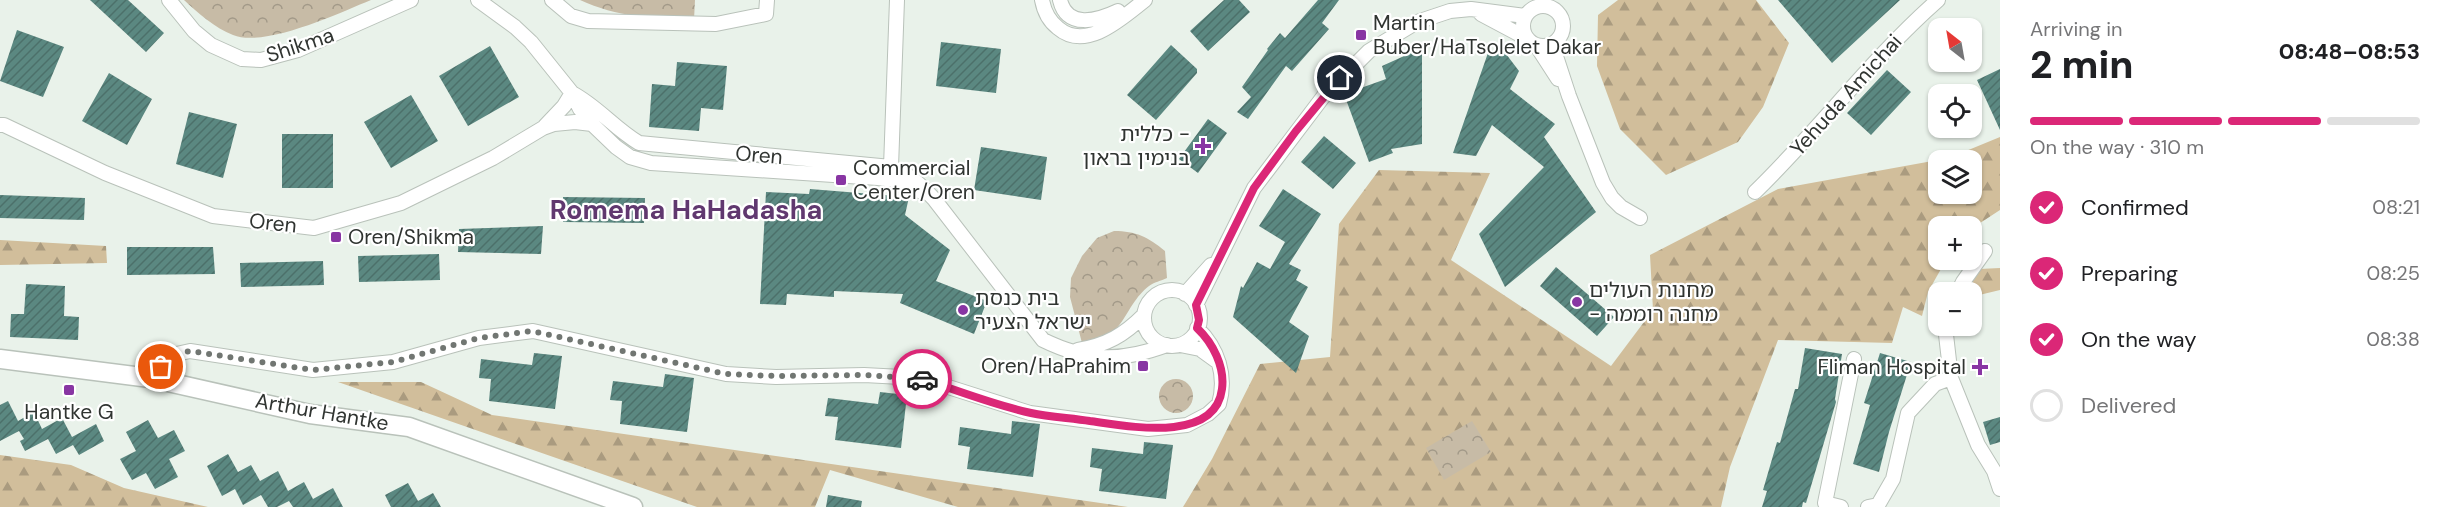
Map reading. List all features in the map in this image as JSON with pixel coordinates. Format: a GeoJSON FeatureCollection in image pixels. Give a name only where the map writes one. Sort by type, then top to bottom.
{"type":"FeatureCollection","features":[{"type":"Feature","properties":{"kind":"street","name":"Shikma"},"geometry":{"type":"LineString","coordinates":[[169,0],[194,31],[211,45],[242,59],[261,60],[298,50],[411,0]]}},
{"type":"Feature","properties":{"kind":"street"},"geometry":{"type":"LineString","coordinates":[[478,0],[515,27],[531,42],[572,93]]}},
{"type":"Feature","properties":{"kind":"street"},"geometry":{"type":"LineString","coordinates":[[552,0],[571,16],[588,21],[717,24],[766,14],[767,0]]}},
{"type":"Feature","properties":{"kind":"street"},"geometry":{"type":"LineString","coordinates":[[878,178],[891,167],[897,0]]}},
{"type":"Feature","properties":{"kind":"street"},"geometry":{"type":"LineString","coordinates":[[1042,0],[1047,15],[1056,26],[1068,36],[1082,38],[1112,23],[1143,0]]}},
{"type":"Feature","properties":{"kind":"street"},"geometry":{"type":"LineString","coordinates":[[1060,0],[1067,15],[1083,22],[1104,18],[1143,0]]}},
{"type":"Feature","properties":{"kind":"street","name":"Yehuda Amichai"},"geometry":{"type":"LineString","coordinates":[[1755,192],[1877,58],[1938,0]]}},
{"type":"Feature","properties":{"kind":"street"},"geometry":{"type":"LineString","coordinates":[[1196,305],[1254,188],[1296,131],[1340,78],[1369,51],[1417,22],[1450,11],[1471,9],[1533,8],[1556,5],[1564,27],[1560,38],[1545,46],[1532,42],[1471,9]]}},
{"type":"Feature","properties":{"kind":"street"},"geometry":{"type":"LineString","coordinates":[[1533,8],[1523,28],[1569,96]]}},
{"type":"Feature","properties":{"kind":"street"},"geometry":{"type":"LineString","coordinates":[[1552,44],[1569,96],[1603,183],[1621,207],[1640,218]]}},
{"type":"Feature","properties":{"kind":"street","name":"Oren"},"geometry":{"type":"LineString","coordinates":[[572,93],[580,109],[592,124],[615,147],[630,157],[651,163],[894,180],[934,198]]}},
{"type":"Feature","properties":{"kind":"street","name":"Oren"},"geometry":{"type":"LineString","coordinates":[[0,125],[105,173],[213,216],[314,228],[401,203],[493,158],[543,128],[564,106],[572,93]]}},
{"type":"Feature","properties":{"kind":"street","name":"Oren"},"geometry":{"type":"LineString","coordinates":[[572,93],[589,102],[627,136],[639,143],[891,167],[915,180],[934,198],[1043,340],[1105,359],[1142,354],[1173,345]]}},
{"type":"Feature","properties":{"kind":"street","name":"Oren"},"geometry":{"type":"LineString","coordinates":[[543,128],[566,122],[592,124]]}},
{"type":"Feature","properties":{"kind":"street"},"geometry":{"type":"LineString","coordinates":[[1963,282],[1985,251]]}},
{"type":"Feature","properties":{"kind":"street"},"geometry":{"type":"LineString","coordinates":[[1185,294],[1221,255]]}},
{"type":"Feature","properties":{"kind":"street"},"geometry":{"type":"LineString","coordinates":[[1073,351],[1108,343],[1127,332],[1144,315],[1148,304],[1157,295],[1170,291],[1185,294],[1196,305],[1199,320],[1191,339],[1173,345]]}},
{"type":"Feature","properties":{"kind":"street"},"geometry":{"type":"LineString","coordinates":[[1144,315],[1148,332],[1153,339],[1200,349],[1218,362]]}},
{"type":"Feature","properties":{"kind":"street"},"geometry":{"type":"LineString","coordinates":[[150,378],[172,355],[190,351],[313,370],[393,362],[479,338],[532,331],[726,374],[864,375],[920,378],[1030,413],[1148,429],[1187,425],[1215,410],[1219,404],[1222,372],[1210,342],[1197,328]]}},
{"type":"Feature","properties":{"kind":"street"},"geometry":{"type":"LineString","coordinates":[[1947,336],[1951,378],[1978,445],[1994,471],[2000,489]]}},
{"type":"Feature","properties":{"kind":"street","name":"Arthur Hantke"},"geometry":{"type":"LineString","coordinates":[[0,359],[150,378],[310,414],[409,427],[633,507]]}},
{"type":"Feature","properties":{"kind":"street"},"geometry":{"type":"LineString","coordinates":[[1841,507],[1825,502],[1854,359]]}},
{"type":"Feature","properties":{"kind":"street"},"geometry":{"type":"LineString","coordinates":[[1868,507],[1878,505],[1893,479],[1908,413],[1935,384],[1951,378]]}},
{"type":"Feature","properties":{"kind":"green space"},"geometry":{"type":"Polygon","coordinates":[[[184,0],[371,0],[302,27],[264,37],[247,38],[233,35],[220,28],[184,0]]]}},
{"type":"Feature","properties":{"kind":"green space"},"geometry":{"type":"Polygon","coordinates":[[[580,0],[695,0],[694,20],[622,14],[580,0]]]}},
{"type":"Feature","properties":{"kind":"green space"},"geometry":{"type":"Polygon","coordinates":[[[1618,0],[1756,0],[1789,43],[1763,107],[1738,142],[1666,175],[1620,129],[1597,66],[1598,15],[1618,0]]]}},
{"type":"Feature","properties":{"kind":"green space"},"geometry":{"type":"Polygon","coordinates":[[[2000,137],[2000,210],[1982,222],[1982,216],[1928,216],[1928,270],[1940,270],[1934,282],[1928,282],[1922,316],[1903,307],[1892,343],[1778,340],[1730,467],[1721,507],[1183,507],[1212,459],[1260,364],[1330,357],[1339,224],[1379,170],[1490,173],[1451,260],[1611,366],[1653,310],[1650,255],[1778,189],[1928,162],[1928,204],[1982,204],[1982,150],[1968,150],[2000,137]]]}},
{"type":"Feature","properties":{"kind":"green space"},"geometry":{"type":"Polygon","coordinates":[[[1114,231],[1141,236],[1165,251],[1167,278],[1151,285],[1140,294],[1115,330],[1096,341],[1082,343],[1070,297],[1071,278],[1082,256],[1097,238],[1114,231]]]}},
{"type":"Feature","properties":{"kind":"green space"},"geometry":{"type":"Polygon","coordinates":[[[0,240],[106,246],[107,263],[0,265],[0,240]]]}},
{"type":"Feature","properties":{"kind":"green space"},"geometry":{"type":"Polygon","coordinates":[[[2000,268],[2000,290],[1982,294],[1982,282],[1972,282],[1976,273],[1982,269],[2000,268]]]}},
{"type":"Feature","properties":{"kind":"green space"},"geometry":{"type":"Polygon","coordinates":[[[1176,379],[1188,384],[1193,396],[1188,408],[1176,413],[1164,408],[1159,396],[1164,384],[1176,379]]]}},
{"type":"Feature","properties":{"kind":"green space"},"geometry":{"type":"Polygon","coordinates":[[[338,382],[421,382],[492,415],[1128,507],[958,507],[830,470],[815,507],[697,507],[338,382]]]}},
{"type":"Feature","properties":{"kind":"green space"},"geometry":{"type":"Polygon","coordinates":[[[1472,421],[1491,452],[1444,480],[1426,448],[1472,421]]]}},
{"type":"Feature","properties":{"kind":"green space"},"geometry":{"type":"Polygon","coordinates":[[[0,455],[71,465],[124,488],[208,507],[0,507],[0,455]]]}},
{"type":"Feature","properties":{"kind":"building"},"geometry":{"type":"Polygon","coordinates":[[[90,0],[128,0],[164,33],[146,52],[90,0]]]}},
{"type":"Feature","properties":{"kind":"building"},"geometry":{"type":"Polygon","coordinates":[[[1224,0],[1239,0],[1250,12],[1208,51],[1190,31],[1224,0]]]}},
{"type":"Feature","properties":{"kind":"building"},"geometry":{"type":"Polygon","coordinates":[[[1318,0],[1339,0],[1322,23],[1329,29],[1292,71],[1286,66],[1248,119],[1237,112],[1251,97],[1242,87],[1267,49],[1280,33],[1285,38],[1318,0]]]}},
{"type":"Feature","properties":{"kind":"building"},"geometry":{"type":"Polygon","coordinates":[[[1778,0],[1900,0],[1832,63],[1778,0]]]}},
{"type":"Feature","properties":{"kind":"building"},"geometry":{"type":"Polygon","coordinates":[[[17,30],[64,47],[43,97],[0,81],[17,30]]]}},
{"type":"Feature","properties":{"kind":"building"},"geometry":{"type":"Polygon","coordinates":[[[941,42],[1001,49],[996,93],[936,86],[941,42]]]}},
{"type":"Feature","properties":{"kind":"building"},"geometry":{"type":"Polygon","coordinates":[[[1171,45],[1197,69],[1197,73],[1156,120],[1127,95],[1171,45]]]}},
{"type":"Feature","properties":{"kind":"building"},"geometry":{"type":"Polygon","coordinates":[[[490,46],[519,97],[468,126],[439,76],[490,46]]]}},
{"type":"Feature","properties":{"kind":"building"},"geometry":{"type":"Polygon","coordinates":[[[1422,48],[1422,144],[1391,149],[1393,153],[1369,162],[1344,94],[1386,79],[1382,66],[1422,48]]]}},
{"type":"Feature","properties":{"kind":"building"},"geometry":{"type":"Polygon","coordinates":[[[1489,50],[1503,50],[1519,71],[1510,89],[1555,124],[1544,137],[1596,212],[1505,287],[1479,234],[1544,167],[1492,125],[1476,156],[1453,153],[1489,50]]]}},
{"type":"Feature","properties":{"kind":"building"},"geometry":{"type":"Polygon","coordinates":[[[677,62],[727,66],[723,110],[701,108],[699,131],[649,127],[652,84],[675,86],[677,62]]]}},
{"type":"Feature","properties":{"kind":"building"},"geometry":{"type":"Polygon","coordinates":[[[2000,69],[2000,130],[1982,91],[1982,84],[1979,84],[1977,80],[2000,69]]]}},
{"type":"Feature","properties":{"kind":"building"},"geometry":{"type":"Polygon","coordinates":[[[1887,70],[1911,92],[1871,135],[1847,113],[1887,70]]]}},
{"type":"Feature","properties":{"kind":"building"},"geometry":{"type":"Polygon","coordinates":[[[109,73],[152,99],[127,145],[82,121],[109,73]]]}},
{"type":"Feature","properties":{"kind":"building"},"geometry":{"type":"Polygon","coordinates":[[[411,95],[438,141],[391,168],[364,122],[411,95]]]}},
{"type":"Feature","properties":{"kind":"building"},"geometry":{"type":"Polygon","coordinates":[[[189,112],[237,124],[223,178],[176,164],[189,112]]]}},
{"type":"Feature","properties":{"kind":"building","name":"כללית - בנימין בראון"},"geometry":{"type":"Polygon","coordinates":[[[1208,119],[1227,133],[1198,173],[1179,159],[1208,119]]]}},
{"type":"Feature","properties":{"kind":"building"},"geometry":{"type":"Polygon","coordinates":[[[282,134],[333,134],[333,188],[282,188],[282,134]]]}},
{"type":"Feature","properties":{"kind":"building"},"geometry":{"type":"Polygon","coordinates":[[[1324,136],[1356,163],[1333,189],[1301,162],[1324,136]]]}},
{"type":"Feature","properties":{"kind":"building"},"geometry":{"type":"Polygon","coordinates":[[[981,147],[1047,157],[1041,200],[974,190],[981,147]]]}},
{"type":"Feature","properties":{"kind":"building"},"geometry":{"type":"Polygon","coordinates":[[[810,189],[909,197],[905,215],[950,250],[936,281],[987,301],[974,334],[900,303],[903,294],[834,291],[834,297],[787,294],[786,305],[760,304],[766,192],[809,194],[810,189]]]}},
{"type":"Feature","properties":{"kind":"building"},"geometry":{"type":"Polygon","coordinates":[[[1283,189],[1321,214],[1289,264],[1301,270],[1296,280],[1308,287],[1289,322],[1309,336],[1296,373],[1233,317],[1241,286],[1243,288],[1257,262],[1270,269],[1285,242],[1259,226],[1283,189]]]}},
{"type":"Feature","properties":{"kind":"building"},"geometry":{"type":"Polygon","coordinates":[[[0,195],[85,198],[84,220],[0,218],[0,195]]]}},
{"type":"Feature","properties":{"kind":"building"},"geometry":{"type":"Polygon","coordinates":[[[563,197],[645,198],[644,223],[563,222],[563,197]]]}},
{"type":"Feature","properties":{"kind":"building"},"geometry":{"type":"Polygon","coordinates":[[[543,226],[541,254],[458,252],[459,229],[543,226]]]}},
{"type":"Feature","properties":{"kind":"building"},"geometry":{"type":"Polygon","coordinates":[[[127,247],[213,247],[215,274],[127,275],[127,247]]]}},
{"type":"Feature","properties":{"kind":"building"},"geometry":{"type":"Polygon","coordinates":[[[439,254],[440,280],[359,282],[358,256],[439,254]]]}},
{"type":"Feature","properties":{"kind":"building"},"geometry":{"type":"Polygon","coordinates":[[[323,261],[324,285],[241,287],[240,263],[323,261]]]}},
{"type":"Feature","properties":{"kind":"building","name":"מחנות העולים - מחנה רוממה"},"geometry":{"type":"Polygon","coordinates":[[[1556,267],[1614,317],[1597,336],[1540,286],[1556,267]]]}},
{"type":"Feature","properties":{"kind":"building"},"geometry":{"type":"Polygon","coordinates":[[[26,284],[65,286],[64,316],[79,317],[78,340],[10,337],[11,314],[24,314],[26,284]]]}},
{"type":"Feature","properties":{"kind":"building"},"geometry":{"type":"Polygon","coordinates":[[[1805,348],[1842,354],[1836,402],[1806,503],[1803,502],[1802,507],[1762,507],[1767,491],[1763,490],[1777,442],[1780,443],[1795,389],[1798,389],[1805,348]]]}},
{"type":"Feature","properties":{"kind":"building"},"geometry":{"type":"Polygon","coordinates":[[[534,353],[562,356],[555,409],[489,401],[491,379],[479,378],[481,359],[532,365],[534,353]]]}},
{"type":"Feature","properties":{"kind":"building"},"geometry":{"type":"Polygon","coordinates":[[[1880,353],[1911,362],[1879,472],[1853,464],[1870,405],[1864,403],[1880,353]]]}},
{"type":"Feature","properties":{"kind":"building"},"geometry":{"type":"Polygon","coordinates":[[[665,374],[694,378],[687,432],[620,424],[622,401],[610,400],[613,381],[663,387],[665,374]]]}},
{"type":"Feature","properties":{"kind":"building"},"geometry":{"type":"Polygon","coordinates":[[[880,392],[907,395],[901,448],[835,440],[838,417],[825,416],[828,398],[878,404],[880,392]]]}},
{"type":"Feature","properties":{"kind":"building"},"geometry":{"type":"Polygon","coordinates":[[[8,401],[18,421],[34,412],[42,429],[62,418],[72,437],[96,424],[104,441],[79,455],[73,445],[56,454],[48,439],[25,451],[20,441],[24,439],[19,431],[0,441],[0,405],[8,401]]]}},
{"type":"Feature","properties":{"kind":"building"},"geometry":{"type":"Polygon","coordinates":[[[2000,417],[2000,442],[1990,445],[1983,422],[2000,417]]]}},
{"type":"Feature","properties":{"kind":"building"},"geometry":{"type":"Polygon","coordinates":[[[148,420],[158,438],[174,430],[185,451],[169,459],[178,477],[155,489],[146,473],[132,480],[120,459],[136,451],[126,432],[148,420]]]}},
{"type":"Feature","properties":{"kind":"building"},"geometry":{"type":"Polygon","coordinates":[[[1012,421],[1040,424],[1033,477],[967,469],[970,447],[958,445],[960,427],[1011,434],[1012,421]]]}},
{"type":"Feature","properties":{"kind":"building"},"geometry":{"type":"Polygon","coordinates":[[[1144,442],[1173,445],[1166,499],[1099,491],[1102,469],[1090,467],[1092,448],[1143,454],[1144,442]]]}},
{"type":"Feature","properties":{"kind":"building"},"geometry":{"type":"Polygon","coordinates":[[[228,454],[238,472],[251,465],[260,481],[278,471],[288,491],[304,482],[313,499],[333,488],[343,507],[293,507],[289,501],[277,507],[268,507],[261,495],[243,505],[235,489],[222,496],[207,466],[228,454]]]}},
{"type":"Feature","properties":{"kind":"building"},"geometry":{"type":"Polygon","coordinates":[[[408,483],[418,501],[433,493],[441,507],[391,507],[385,495],[408,483]]]}},
{"type":"Feature","properties":{"kind":"building"},"geometry":{"type":"Polygon","coordinates":[[[828,495],[862,501],[861,507],[826,507],[828,495]]]}},
{"type":"Feature","properties":{"kind":"way so far"},"geometry":{"type":"LineString","coordinates":[[161,367],[172,355],[190,351],[313,370],[393,362],[479,338],[532,331],[726,374],[864,375],[922,379]]}},
{"type":"Feature","properties":{"kind":"place","name":"Martin Buber/HaTsolelet Dakar"},"geometry":{"type":"Point","coordinates":[1361,35]}},
{"type":"Feature","properties":{"kind":"place","name":"כללית - בנימין בראון"},"geometry":{"type":"Point","coordinates":[1203,146]}},
{"type":"Feature","properties":{"kind":"place","name":"Commercial Center/Oren"},"geometry":{"type":"Point","coordinates":[841,180]}},
{"type":"Feature","properties":{"kind":"place","name":"Oren/Shikma"},"geometry":{"type":"Point","coordinates":[336,237]}},
{"type":"Feature","properties":{"kind":"place","name":"מחנות העולים - מחנה רוממה"},"geometry":{"type":"Point","coordinates":[1577,302]}},
{"type":"Feature","properties":{"kind":"place","name":"בית כנסת ישראל הצעיר"},"geometry":{"type":"Point","coordinates":[963,310]}},
{"type":"Feature","properties":{"kind":"place","name":"Oren/HaPrahim"},"geometry":{"type":"Point","coordinates":[1143,366]}},
{"type":"Feature","properties":{"kind":"place","name":"Fliman Hospital"},"geometry":{"type":"Point","coordinates":[1980,367]}},
{"type":"Feature","properties":{"kind":"place","name":"Hantke G"},"geometry":{"type":"Point","coordinates":[69,390]}},
{"type":"Feature","properties":{"kind":"district","name":"Romema HaHadasha"},"geometry":{"type":"Point","coordinates":[686,209]}},
{"type":"Feature","properties":{"kind":"route"},"geometry":{"type":"LineString","coordinates":[[922,379],[1030,413],[1148,429],[1187,425],[1215,410],[1221,398],[1222,372],[1210,342],[1197,328],[1199,312],[1196,305],[1254,188],[1296,131],[1340,78]]}}]}
